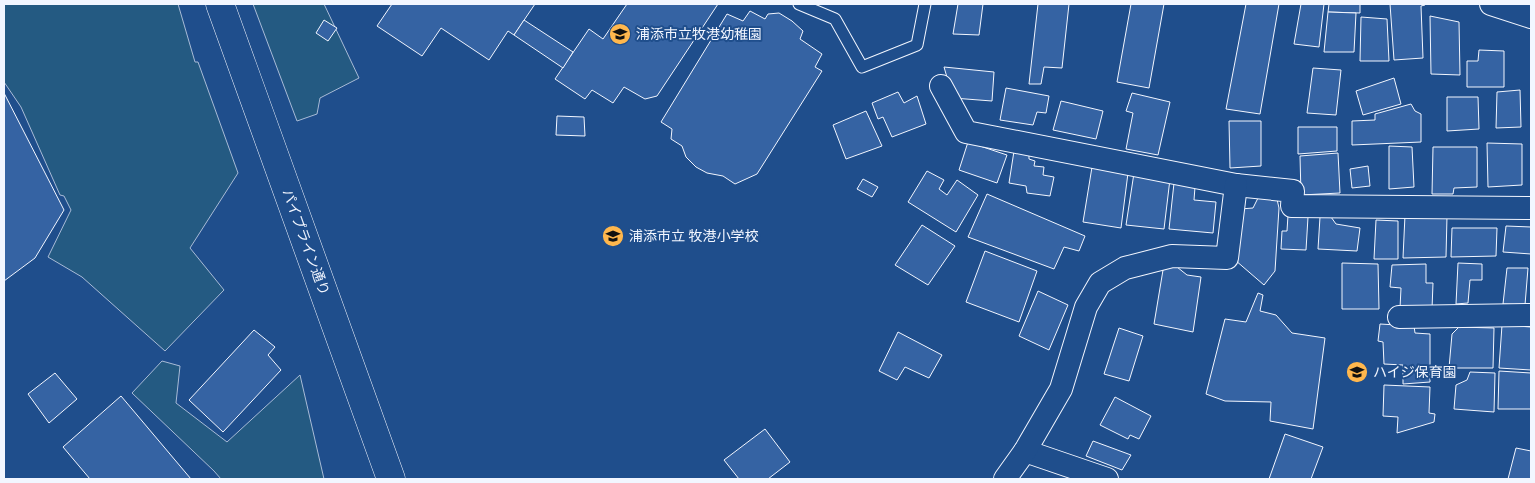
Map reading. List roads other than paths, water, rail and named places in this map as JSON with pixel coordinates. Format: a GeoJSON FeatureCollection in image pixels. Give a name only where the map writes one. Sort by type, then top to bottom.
{"type":"FeatureCollection","features":[{"type":"Feature","properties":{"kind":"main road","name":"パイプライン通り"},"geometry":{"type":"LineString","coordinates":[[220,4],[391,479]]}},
{"type":"Feature","properties":{"kind":"street"},"geometry":{"type":"LineString","coordinates":[[1491,4],[1531,17]]}},
{"type":"Feature","properties":{"kind":"street"},"geometry":{"type":"LineString","coordinates":[[941,86],[966,132],[1236,185],[1293,190],[1292,206],[1531,208]]}},
{"type":"Feature","properties":{"kind":"street"},"geometry":{"type":"LineString","coordinates":[[1005,479],[1025,450],[1061,389],[1086,307],[1100,283],[1125,268],[1172,256],[1227,258],[1236,185]]}},
{"type":"Feature","properties":{"kind":"street"},"geometry":{"type":"LineString","coordinates":[[1399,317],[1531,315]]}},
{"type":"Feature","properties":{"kind":"street"},"geometry":{"type":"LineString","coordinates":[[1025,450],[1107,479]]}},
{"type":"Feature","properties":{"kind":"lane"},"geometry":{"type":"LineString","coordinates":[[799,4],[835,19],[862,67],[917,46],[925,4]]}},
{"type":"Feature","properties":{"kind":"place","name":"浦添市立牧港幼稚園"},"geometry":{"type":"Point","coordinates":[620,34]}},
{"type":"Feature","properties":{"kind":"place","name":"浦添市立 牧港小学校"},"geometry":{"type":"Point","coordinates":[613,236]}},
{"type":"Feature","properties":{"kind":"place","name":"ハイジ保育園"},"geometry":{"type":"Point","coordinates":[1357,372]}}]}
